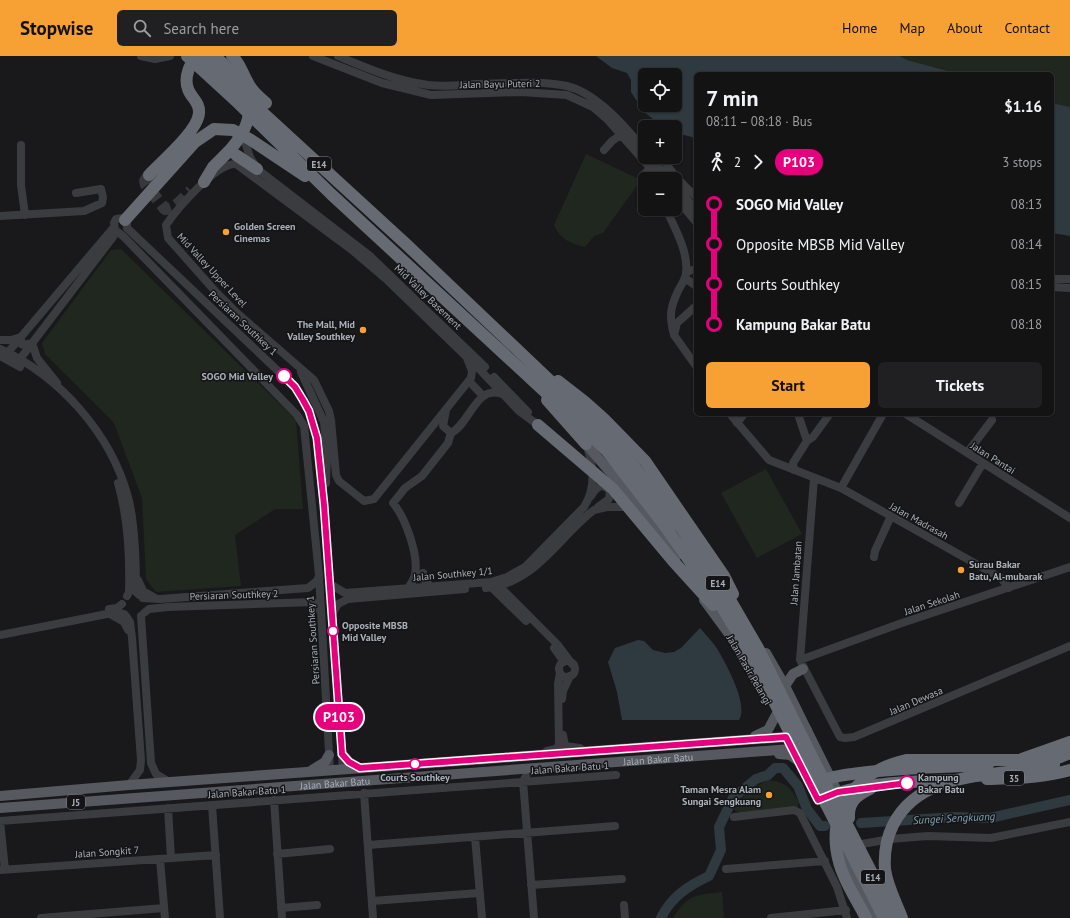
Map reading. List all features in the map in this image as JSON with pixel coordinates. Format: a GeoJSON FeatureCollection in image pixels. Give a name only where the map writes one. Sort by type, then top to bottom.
{"type":"FeatureCollection","features":[{"type":"Feature","properties":{"kind":"highway","name":"E14"},"geometry":{"type":"LineString","coordinates":[[187,56],[235,100],[331,194],[521,360]]}},
{"type":"Feature","properties":{"kind":"highway","name":"E14"},"geometry":{"type":"LineString","coordinates":[[200,56],[231,82],[407,245],[521,360],[632,464],[682,530],[729,598],[755,643],[851,836],[895,918]]}},
{"type":"Feature","properties":{"kind":"highway"},"geometry":{"type":"LineString","coordinates":[[148,175],[192,130],[198,118],[198,105],[188,89],[187,76],[190,66],[200,56]]}},
{"type":"Feature","properties":{"kind":"highway"},"geometry":{"type":"LineString","coordinates":[[204,182],[213,167],[232,154],[248,120],[249,106],[244,88],[234,74],[215,56]]}},
{"type":"Feature","properties":{"kind":"highway"},"geometry":{"type":"LineString","coordinates":[[232,56],[240,65],[254,92],[306,140],[407,245]]}},
{"type":"Feature","properties":{"kind":"highway"},"geometry":{"type":"LineString","coordinates":[[122,229],[195,142],[214,129],[233,130],[331,194]]}},
{"type":"Feature","properties":{"kind":"highway"},"geometry":{"type":"LineString","coordinates":[[232,154],[257,169]]}},
{"type":"Feature","properties":{"kind":"highway"},"geometry":{"type":"LineString","coordinates":[[521,360],[586,444]]}},
{"type":"Feature","properties":{"kind":"highway"},"geometry":{"type":"LineString","coordinates":[[521,360],[585,402],[645,461],[724,576],[733,594]]}},
{"type":"Feature","properties":{"kind":"highway","name":"E14"},"geometry":{"type":"LineString","coordinates":[[560,397],[624,472],[662,522],[720,604],[748,652],[884,918]]}},
{"type":"Feature","properties":{"kind":"highway"},"geometry":{"type":"LineString","coordinates":[[538,425],[612,489],[673,561],[734,628]]}},
{"type":"Feature","properties":{"kind":"highway","name":"35"},"geometry":{"type":"LineString","coordinates":[[810,784],[830,777],[925,766],[991,765],[1022,759],[1070,742]]}},
{"type":"Feature","properties":{"kind":"highway"},"geometry":{"type":"LineString","coordinates":[[1050,749],[1044,755],[1044,764],[1049,771],[1057,774]]}},
{"type":"Feature","properties":{"kind":"highway"},"geometry":{"type":"LineString","coordinates":[[865,918],[842,870],[836,843],[837,826],[841,811],[855,788],[868,775],[892,763],[906,760],[1040,760],[1058,758],[1070,753]]}},
{"type":"Feature","properties":{"kind":"highway"},"geometry":{"type":"LineString","coordinates":[[900,918],[889,885],[886,871],[885,851],[888,836],[894,823],[912,801],[921,794],[956,780],[1038,768],[1070,760]]}},
{"type":"Feature","properties":{"kind":"highway","name":"35"},"geometry":{"type":"LineString","coordinates":[[818,800],[844,798],[876,786],[930,781],[1030,778],[1057,774],[1070,770]]}},
{"type":"Feature","properties":{"kind":"highway"},"geometry":{"type":"LineString","coordinates":[[850,818],[849,807],[844,798],[862,793],[876,786]]}},
{"type":"Feature","properties":{"kind":"main road","name":"Jalan Pasir Pelangi"},"geometry":{"type":"LineString","coordinates":[[586,444],[640,507],[732,638],[776,715],[876,918]]}},
{"type":"Feature","properties":{"kind":"main road"},"geometry":{"type":"LineString","coordinates":[[733,594],[785,686],[830,777],[844,798]]}},
{"type":"Feature","properties":{"kind":"main road"},"geometry":{"type":"LineString","coordinates":[[785,686],[802,664]]}},
{"type":"Feature","properties":{"kind":"main road"},"geometry":{"type":"LineString","coordinates":[[733,740],[765,732],[771,728],[776,715]]}},
{"type":"Feature","properties":{"kind":"main road","name":"Jalan Bakar Batu"},"geometry":{"type":"LineString","coordinates":[[0,796],[129,785],[306,772],[337,772],[360,768],[786,737],[807,730]]}},
{"type":"Feature","properties":{"kind":"main road","name":"Jalan Bakar Batu"},"geometry":{"type":"LineString","coordinates":[[0,808],[792,749],[812,741]]}},
{"type":"Feature","properties":{"kind":"main road"},"geometry":{"type":"LineString","coordinates":[[760,751],[790,755],[797,760]]}},
{"type":"Feature","properties":{"kind":"main road"},"geometry":{"type":"LineString","coordinates":[[342,754],[349,762],[360,768]]}},
{"type":"Feature","properties":{"kind":"main road"},"geometry":{"type":"LineString","coordinates":[[306,772],[321,765],[329,755]]}},
{"type":"Feature","properties":{"kind":"main road"},"geometry":{"type":"LineString","coordinates":[[318,784],[337,772],[357,781]]}},
{"type":"Feature","properties":{"kind":"main road"},"geometry":{"type":"LineString","coordinates":[[850,818],[900,918]]}},
{"type":"Feature","properties":{"kind":"street"},"geometry":{"type":"LineString","coordinates":[[141,56],[146,59],[155,59],[170,56]]}},
{"type":"Feature","properties":{"kind":"street","name":"Jalan Bayu Puteri 2"},"geometry":{"type":"LineString","coordinates":[[313,56],[382,84],[431,95],[527,92],[567,95],[593,107],[622,134],[654,172]]}},
{"type":"Feature","properties":{"kind":"street","name":"Jalan Bayu Puteri 2"},"geometry":{"type":"LineString","coordinates":[[338,56],[385,75],[428,85],[541,83],[568,86],[596,101],[612,114],[638,142]]}},
{"type":"Feature","properties":{"kind":"street"},"geometry":{"type":"LineString","coordinates":[[604,150],[612,141],[622,134]]}},
{"type":"Feature","properties":{"kind":"street"},"geometry":{"type":"LineString","coordinates":[[243,136],[250,157],[257,169],[293,196],[316,222]]}},
{"type":"Feature","properties":{"kind":"street"},"geometry":{"type":"LineString","coordinates":[[21,145],[21,184],[25,215]]}},
{"type":"Feature","properties":{"kind":"street","name":"Mid Valley Upper Level"},"geometry":{"type":"LineString","coordinates":[[469,381],[374,499],[364,501],[339,481],[336,475],[329,411],[314,380],[300,369],[221,296],[168,238],[166,225],[204,182],[226,166],[236,164],[316,222],[386,279],[482,372],[503,395],[538,425]]}},
{"type":"Feature","properties":{"kind":"street"},"geometry":{"type":"LineString","coordinates":[[656,164],[663,172]]}},
{"type":"Feature","properties":{"kind":"street"},"geometry":{"type":"LineString","coordinates":[[667,164],[679,180],[694,195]]}},
{"type":"Feature","properties":{"kind":"street"},"geometry":{"type":"LineString","coordinates":[[646,172],[651,168]]}},
{"type":"Feature","properties":{"kind":"street"},"geometry":{"type":"LineString","coordinates":[[0,216],[84,211],[102,203],[101,189],[76,194]]}},
{"type":"Feature","properties":{"kind":"street"},"geometry":{"type":"LineString","coordinates":[[682,193],[694,206]]}},
{"type":"Feature","properties":{"kind":"street","name":"Mid Valley Basement"},"geometry":{"type":"LineString","coordinates":[[293,196],[374,259],[450,332],[531,415],[538,425]]}},
{"type":"Feature","properties":{"kind":"street"},"geometry":{"type":"LineString","coordinates":[[682,205],[694,220]]}},
{"type":"Feature","properties":{"kind":"street"},"geometry":{"type":"LineString","coordinates":[[669,216],[683,249],[685,275],[671,305],[671,324],[674,335],[694,363]]}},
{"type":"Feature","properties":{"kind":"street"},"geometry":{"type":"LineString","coordinates":[[4,356],[122,229]]}},
{"type":"Feature","properties":{"kind":"street"},"geometry":{"type":"LineString","coordinates":[[18,362],[122,229]]}},
{"type":"Feature","properties":{"kind":"street","name":"Persiaran Southkey 1"},"geometry":{"type":"LineString","coordinates":[[122,229],[295,387],[309,411],[314,426],[324,505],[342,754],[337,772]]}},
{"type":"Feature","properties":{"kind":"street","name":"Persiaran Southkey 1"},"geometry":{"type":"LineString","coordinates":[[122,229],[297,415],[304,426],[319,575],[329,755],[337,772]]}},
{"type":"Feature","properties":{"kind":"street"},"geometry":{"type":"LineString","coordinates":[[685,275],[694,269]]}},
{"type":"Feature","properties":{"kind":"street"},"geometry":{"type":"LineString","coordinates":[[685,275],[694,284]]}},
{"type":"Feature","properties":{"kind":"street"},"geometry":{"type":"LineString","coordinates":[[1054,279],[1070,279]]}},
{"type":"Feature","properties":{"kind":"street"},"geometry":{"type":"LineString","coordinates":[[1054,287],[1070,288]]}},
{"type":"Feature","properties":{"kind":"street"},"geometry":{"type":"LineString","coordinates":[[674,335],[677,323],[694,308]]}},
{"type":"Feature","properties":{"kind":"street"},"geometry":{"type":"LineString","coordinates":[[0,340],[11,340],[21,337]]}},
{"type":"Feature","properties":{"kind":"street"},"geometry":{"type":"LineString","coordinates":[[21,337],[21,344],[24,345],[32,343]]}},
{"type":"Feature","properties":{"kind":"street"},"geometry":{"type":"LineString","coordinates":[[32,343],[37,358],[84,416],[107,448],[122,480],[128,499],[136,575],[136,592],[146,605],[143,614],[142,633],[151,763],[156,774],[169,782]]}},
{"type":"Feature","properties":{"kind":"street"},"geometry":{"type":"LineString","coordinates":[[0,350],[4,356],[42,375],[71,401]]}},
{"type":"Feature","properties":{"kind":"street"},"geometry":{"type":"LineString","coordinates":[[467,358],[472,375],[469,381],[483,396]]}},
{"type":"Feature","properties":{"kind":"street"},"geometry":{"type":"LineString","coordinates":[[0,635],[107,612],[122,604],[127,596],[129,584],[123,501],[109,458],[95,436],[70,405],[18,362]]}},
{"type":"Feature","properties":{"kind":"street"},"geometry":{"type":"LineString","coordinates":[[300,369],[324,422],[327,455],[324,505]]}},
{"type":"Feature","properties":{"kind":"street"},"geometry":{"type":"LineString","coordinates":[[408,588],[416,574],[412,544],[399,510],[393,502],[405,488],[422,476],[448,443],[451,432],[459,427],[483,396],[492,392],[503,395]]}},
{"type":"Feature","properties":{"kind":"street","name":"Mid Valley Upper Level"},"geometry":{"type":"LineString","coordinates":[[447,407],[443,426],[451,432]]}},
{"type":"Feature","properties":{"kind":"street","name":"Jalan Madrasah"},"geometry":{"type":"LineString","coordinates":[[732,416],[769,460],[840,488],[1001,578],[1009,588]]}},
{"type":"Feature","properties":{"kind":"street"},"geometry":{"type":"LineString","coordinates":[[737,423],[742,416]]}},
{"type":"Feature","properties":{"kind":"street"},"geometry":{"type":"LineString","coordinates":[[799,416],[807,441]]}},
{"type":"Feature","properties":{"kind":"street"},"geometry":{"type":"LineString","coordinates":[[794,470],[793,464],[807,441],[813,437],[828,416]]}},
{"type":"Feature","properties":{"kind":"street"},"geometry":{"type":"LineString","coordinates":[[840,488],[882,416]]}},
{"type":"Feature","properties":{"kind":"street","name":"Jalan Pantai"},"geometry":{"type":"LineString","coordinates":[[911,416],[1070,518]]}},
{"type":"Feature","properties":{"kind":"street"},"geometry":{"type":"LineString","coordinates":[[967,453],[992,420]]}},
{"type":"Feature","properties":{"kind":"street","name":"Jalan Southkey 1/1"},"geometry":{"type":"LineString","coordinates":[[586,444],[593,463],[589,498]]}},
{"type":"Feature","properties":{"kind":"street"},"geometry":{"type":"LineString","coordinates":[[958,503],[983,463]]}},
{"type":"Feature","properties":{"kind":"street","name":"Jalan Jambatan"},"geometry":{"type":"LineString","coordinates":[[802,664],[814,478]]}},
{"type":"Feature","properties":{"kind":"street","name":"Jalan Southkey 1/1"},"geometry":{"type":"LineString","coordinates":[[330,584],[345,593],[491,582],[507,577],[524,567],[584,507],[599,486],[606,487],[610,491],[609,499],[594,510],[529,572],[515,581],[500,586],[348,599],[338,604],[331,615]]}},
{"type":"Feature","properties":{"kind":"street"},"geometry":{"type":"LineString","coordinates":[[594,510],[606,507],[640,507]]}},
{"type":"Feature","properties":{"kind":"street"},"geometry":{"type":"LineString","coordinates":[[874,557],[875,551],[891,516]]}},
{"type":"Feature","properties":{"kind":"street","name":"Jalan Sekolah"},"geometry":{"type":"LineString","coordinates":[[802,664],[899,624],[1070,567]]}},
{"type":"Feature","properties":{"kind":"street"},"geometry":{"type":"LineString","coordinates":[[424,573],[424,579],[430,586]]}},
{"type":"Feature","properties":{"kind":"street"},"geometry":{"type":"LineString","coordinates":[[136,575],[143,591],[159,604],[144,621],[142,633]]}},
{"type":"Feature","properties":{"kind":"street"},"geometry":{"type":"LineString","coordinates":[[319,575],[317,581],[308,588],[314,594],[313,602],[321,612]]}},
{"type":"Feature","properties":{"kind":"street"},"geometry":{"type":"LineString","coordinates":[[107,612],[117,603],[129,584]]}},
{"type":"Feature","properties":{"kind":"street"},"geometry":{"type":"LineString","coordinates":[[500,586],[557,644],[568,663]]}},
{"type":"Feature","properties":{"kind":"street"},"geometry":{"type":"LineString","coordinates":[[490,587],[548,642],[574,670],[570,676],[562,697],[563,741],[567,747],[598,751]]}},
{"type":"Feature","properties":{"kind":"street","name":"Persiaran Southkey 2"},"geometry":{"type":"LineString","coordinates":[[143,614],[149,608],[159,604],[308,588]]}},
{"type":"Feature","properties":{"kind":"street"},"geometry":{"type":"LineString","coordinates":[[127,596],[135,594],[141,597]]}},
{"type":"Feature","properties":{"kind":"street","name":"Persiaran Southkey 2"},"geometry":{"type":"LineString","coordinates":[[141,597],[159,604],[313,602]]}},
{"type":"Feature","properties":{"kind":"street"},"geometry":{"type":"LineString","coordinates":[[122,604],[125,615],[130,622],[142,760],[140,770],[129,785]]}},
{"type":"Feature","properties":{"kind":"street"},"geometry":{"type":"LineString","coordinates":[[107,612],[124,622],[132,638]]}},
{"type":"Feature","properties":{"kind":"street"},"geometry":{"type":"LineString","coordinates":[[0,630],[107,612],[134,618],[143,614]]}},
{"type":"Feature","properties":{"kind":"street","name":"Jalan Dewasa"},"geometry":{"type":"LineString","coordinates":[[802,664],[836,731],[840,737],[845,738],[854,737],[1070,646]]}},
{"type":"Feature","properties":{"kind":"street"},"geometry":{"type":"LineString","coordinates":[[523,757],[558,748],[558,684],[560,666],[568,663]]}},
{"type":"Feature","properties":{"kind":"street"},"geometry":{"type":"LineString","coordinates":[[560,673],[563,676],[570,676]]}},
{"type":"Feature","properties":{"kind":"street","name":"Persiaran Southkey 1"},"geometry":{"type":"LineString","coordinates":[[326,690],[337,689]]}},
{"type":"Feature","properties":{"kind":"street"},"geometry":{"type":"LineString","coordinates":[[534,918],[523,781],[529,771],[537,768]]}},
{"type":"Feature","properties":{"kind":"street"},"geometry":{"type":"LineString","coordinates":[[509,770],[518,775],[523,781]]}},
{"type":"Feature","properties":{"kind":"street","name":"Jalan Bakar Batu 1"},"geometry":{"type":"LineString","coordinates":[[0,821],[616,775]]}},
{"type":"Feature","properties":{"kind":"street"},"geometry":{"type":"LineString","coordinates":[[364,793],[373,918]]}},
{"type":"Feature","properties":{"kind":"street"},"geometry":{"type":"LineString","coordinates":[[274,800],[282,918]]}},
{"type":"Feature","properties":{"kind":"street"},"geometry":{"type":"LineString","coordinates":[[212,804],[220,918]]}},
{"type":"Feature","properties":{"kind":"street"},"geometry":{"type":"LineString","coordinates":[[168,808],[172,858]]}},
{"type":"Feature","properties":{"kind":"street"},"geometry":{"type":"LineString","coordinates":[[734,817],[798,811],[807,824],[838,887],[846,914],[771,918]]}},
{"type":"Feature","properties":{"kind":"street"},"geometry":{"type":"LineString","coordinates":[[0,821],[2,870]]}},
{"type":"Feature","properties":{"kind":"street"},"geometry":{"type":"LineString","coordinates":[[860,840],[928,836],[991,838],[1070,822]]}},
{"type":"Feature","properties":{"kind":"street"},"geometry":{"type":"LineString","coordinates":[[368,845],[616,826]]}},
{"type":"Feature","properties":{"kind":"street"},"geometry":{"type":"LineString","coordinates":[[475,837],[482,918]]}},
{"type":"Feature","properties":{"kind":"street"},"geometry":{"type":"LineString","coordinates":[[277,854],[330,849]]}},
{"type":"Feature","properties":{"kind":"street","name":"Jalan Songkit 7"},"geometry":{"type":"LineString","coordinates":[[2,870],[216,855]]}},
{"type":"Feature","properties":{"kind":"street"},"geometry":{"type":"LineString","coordinates":[[160,859],[165,918]]}},
{"type":"Feature","properties":{"kind":"street"},"geometry":{"type":"LineString","coordinates":[[726,869],[825,861]]}},
{"type":"Feature","properties":{"kind":"street"},"geometry":{"type":"LineString","coordinates":[[531,885],[622,879]]}},
{"type":"Feature","properties":{"kind":"street"},"geometry":{"type":"LineString","coordinates":[[372,901],[480,894]]}},
{"type":"Feature","properties":{"kind":"street"},"geometry":{"type":"LineString","coordinates":[[865,918],[869,904]]}},
{"type":"Feature","properties":{"kind":"street"},"geometry":{"type":"LineString","coordinates":[[281,908],[317,905]]}},
{"type":"Feature","properties":{"kind":"street"},"geometry":{"type":"LineString","coordinates":[[624,905],[625,918]]}},
{"type":"Feature","properties":{"kind":"street"},"geometry":{"type":"LineString","coordinates":[[41,918],[116,915],[164,908]]}},
{"type":"Feature","properties":{"kind":"shaded area"},"geometry":{"type":"Polygon","coordinates":[[[596,56],[900,56],[907,60],[952,72],[694,72],[694,138],[682,134],[682,120],[653,119],[644,112],[682,112],[682,68],[638,68],[638,103],[631,92],[631,80],[627,73],[612,68],[596,56]]]}},
{"type":"Feature","properties":{"kind":"shaded area"},"geometry":{"type":"Polygon","coordinates":[[[900,56],[1070,56],[1070,107],[1054,103],[1054,72],[952,72],[907,60],[900,56]]]}},
{"type":"Feature","properties":{"kind":"shaded area"},"geometry":{"type":"Polygon","coordinates":[[[1054,103],[1070,107],[1070,236],[1054,233],[1054,103]]]}},
{"type":"Feature","properties":{"kind":"shaded area"},"geometry":{"type":"Polygon","coordinates":[[[586,154],[638,179],[638,184],[603,233],[594,236],[585,247],[566,240],[559,234],[554,225],[586,154]]]}},
{"type":"Feature","properties":{"kind":"shaded area"},"geometry":{"type":"Polygon","coordinates":[[[121,249],[296,420],[303,509],[275,509],[235,535],[241,586],[156,592],[146,579],[142,498],[114,423],[45,354],[42,343],[111,250],[121,249]]]}},
{"type":"Feature","properties":{"kind":"shaded area"},"geometry":{"type":"Polygon","coordinates":[[[766,469],[802,534],[757,558],[721,493],[766,469]]]}},
{"type":"Feature","properties":{"kind":"shaded area"},"geometry":{"type":"Polygon","coordinates":[[[700,628],[718,650],[735,685],[741,705],[739,720],[622,720],[617,692],[608,662],[615,648],[638,640],[644,641],[653,650],[665,653],[674,652],[681,648],[700,628]]]}},
{"type":"Feature","properties":{"kind":"shaded area","name":"Taman Mesra Alam Sungai Sengkuang"},"geometry":{"type":"Polygon","coordinates":[[[768,780],[779,782],[787,786],[799,802],[798,808],[740,813],[733,809],[748,791],[768,780]]]}},
{"type":"Feature","properties":{"kind":"shaded area"},"geometry":{"type":"Polygon","coordinates":[[[722,892],[724,918],[673,918],[683,904],[693,897],[722,892]]]}},
{"type":"Feature","properties":{"kind":"waterway","name":"Sungei Sengkuang"},"geometry":{"type":"LineString","coordinates":[[661,918],[675,898],[687,888],[709,876],[721,850],[719,827],[733,798],[756,779],[768,775],[775,768],[783,768],[798,786],[807,809],[820,826],[825,826]]}},
{"type":"Feature","properties":{"kind":"waterway","name":"Sungei Sengkuang"},"geometry":{"type":"LineString","coordinates":[[861,823],[956,817],[990,818],[1070,800]]}},
{"type":"Feature","properties":{"kind":"tunnel"},"geometry":{"type":"LineString","coordinates":[[149,175],[145,181],[146,185],[165,209],[169,209],[179,203],[191,191]]}},
{"type":"Feature","properties":{"kind":"bus line","name":"P103"},"geometry":{"type":"LineString","coordinates":[[284,376],[295,387],[309,411],[317,438],[324,505],[342,754],[353,765],[360,768],[786,737],[818,800],[838,792],[858,788],[907,783]]}},
{"type":"Feature","properties":{"kind":"place","name":"Golden Screen Cinemas"},"geometry":{"type":"Point","coordinates":[226,232]}},
{"type":"Feature","properties":{"kind":"place","name":"The Mall, Mid Valley Southkey"},"geometry":{"type":"Point","coordinates":[363,330]}},
{"type":"Feature","properties":{"kind":"place","name":"SOGO Mid Valley"},"geometry":{"type":"Point","coordinates":[284,376]}},
{"type":"Feature","properties":{"kind":"place","name":"Surau Bakar Batu, Al-mubarak"},"geometry":{"type":"Point","coordinates":[961,570]}},
{"type":"Feature","properties":{"kind":"place","name":"Opposite MBSB Mid Valley"},"geometry":{"type":"Point","coordinates":[333,631]}},
{"type":"Feature","properties":{"kind":"place","name":"Courts Southkey"},"geometry":{"type":"Point","coordinates":[415,764]}},
{"type":"Feature","properties":{"kind":"place","name":"Kampung Bakar Batu"},"geometry":{"type":"Point","coordinates":[907,783]}},
{"type":"Feature","properties":{"kind":"place","name":"Taman Mesra Alam Sungai Sengkuang"},"geometry":{"type":"Point","coordinates":[769,795]}}]}
